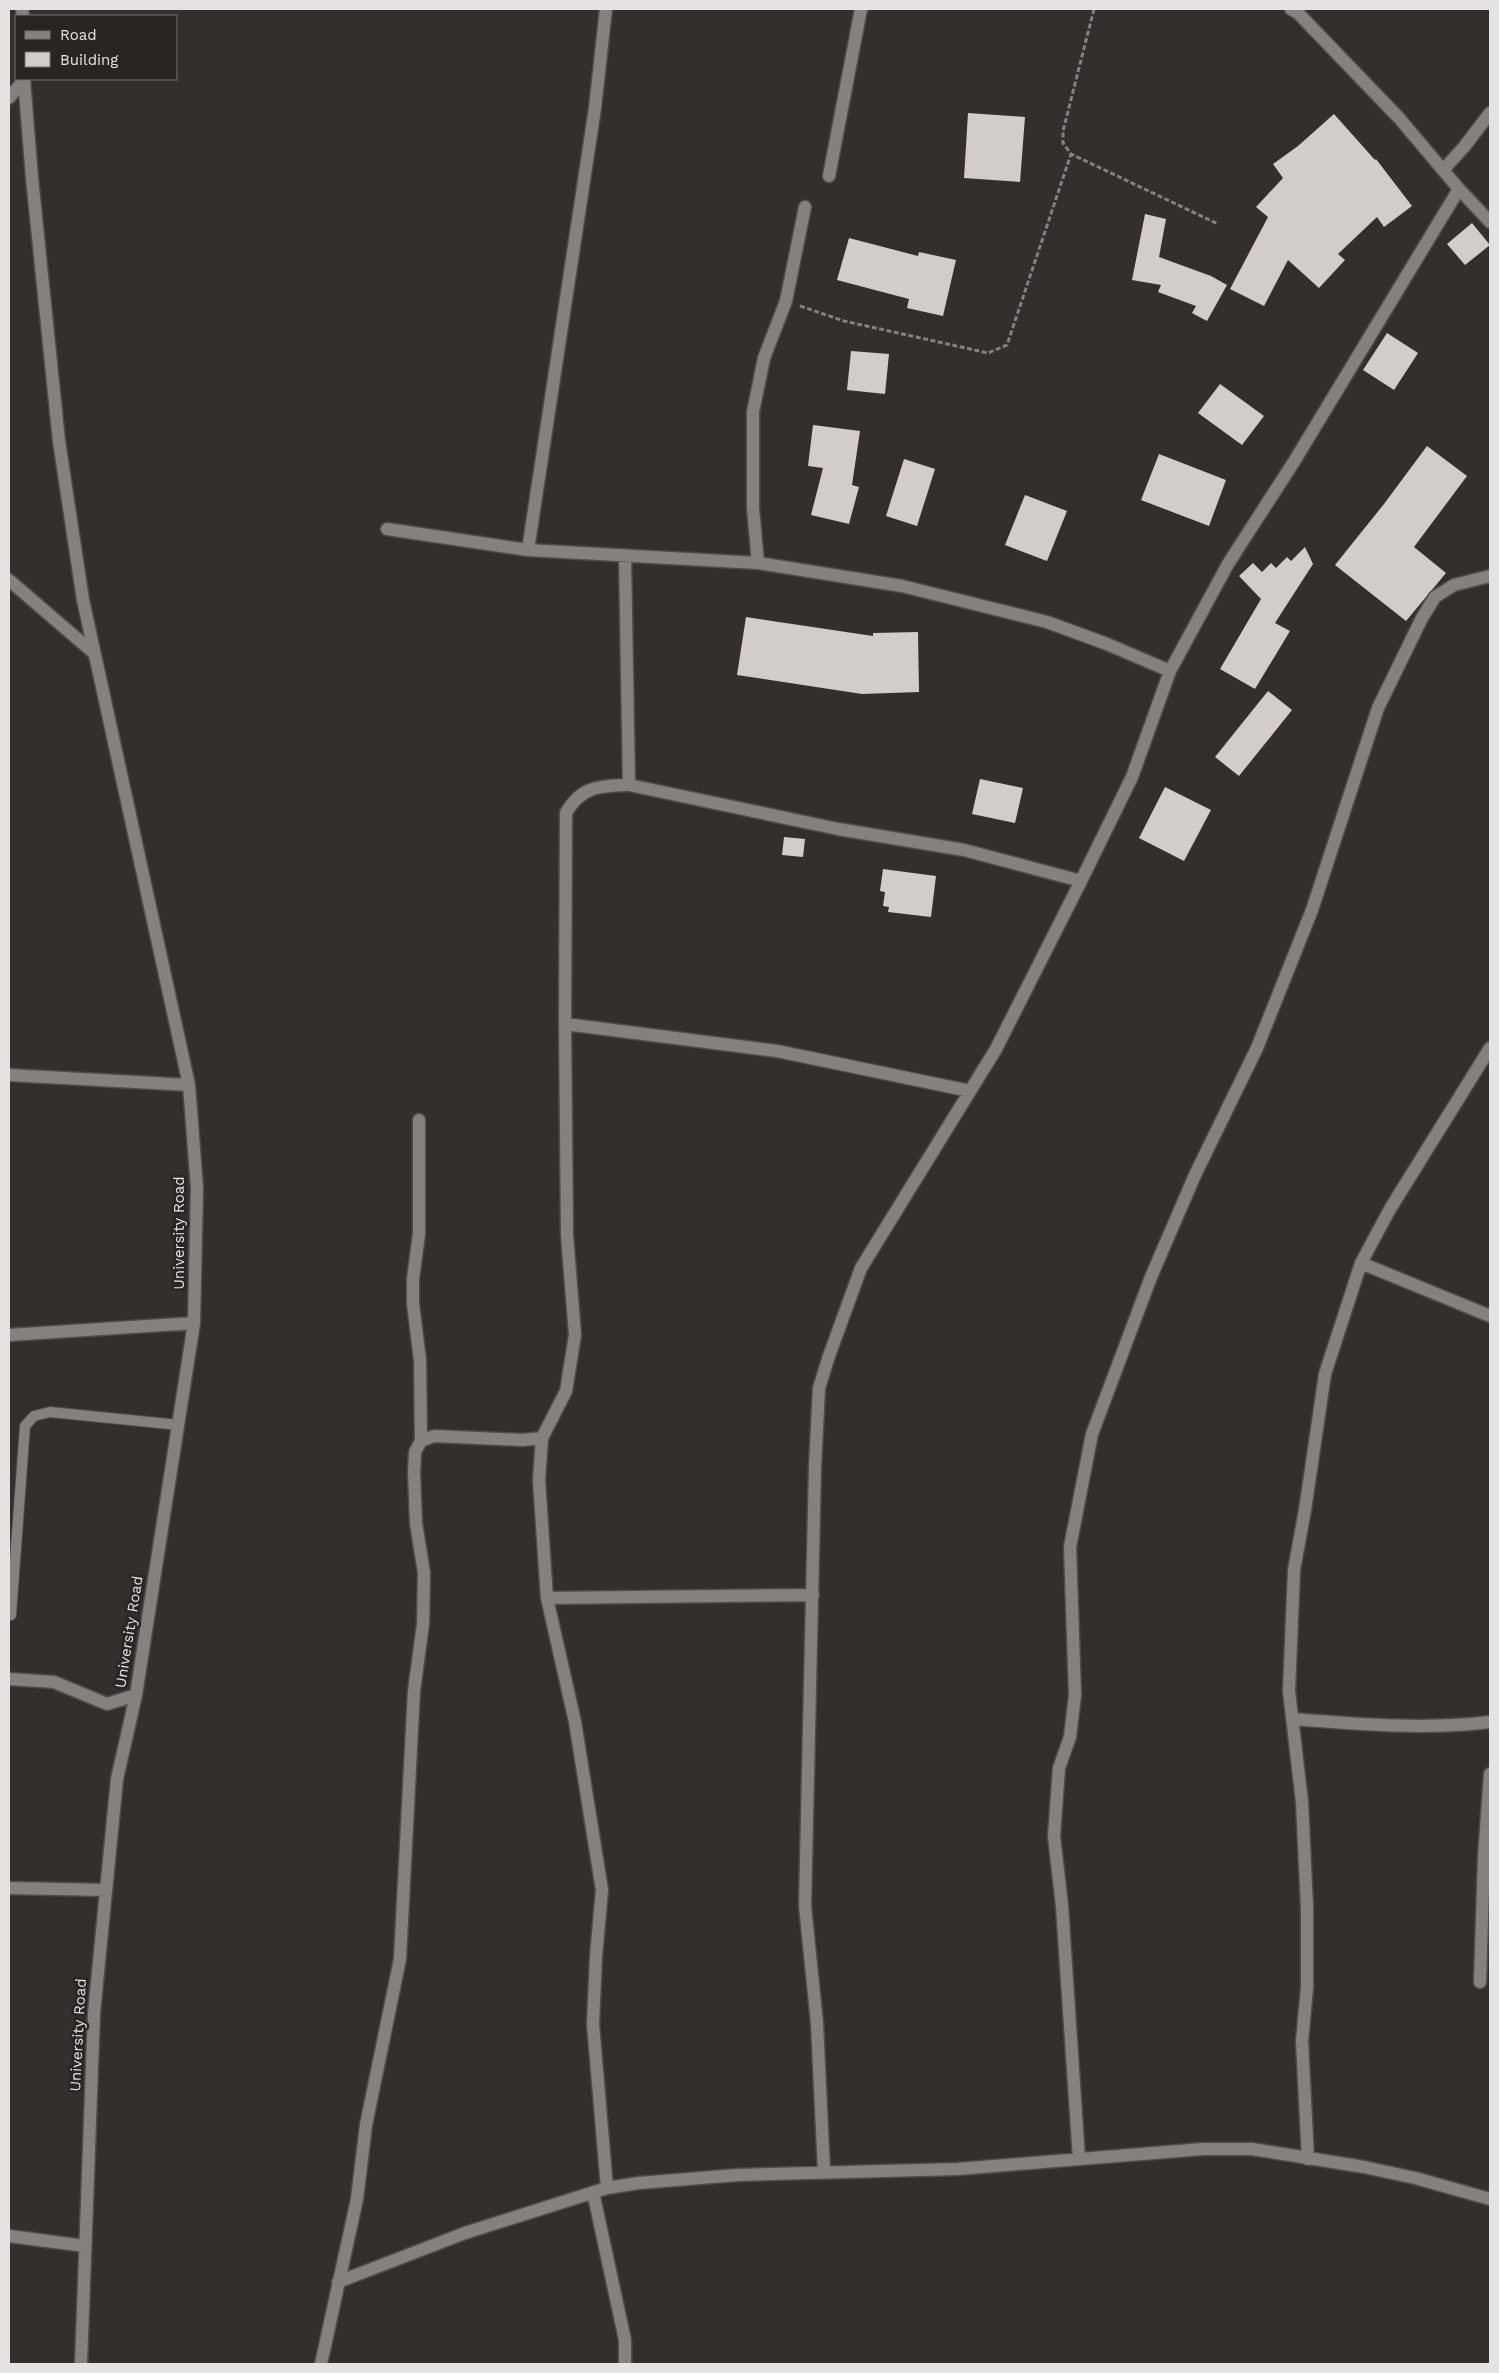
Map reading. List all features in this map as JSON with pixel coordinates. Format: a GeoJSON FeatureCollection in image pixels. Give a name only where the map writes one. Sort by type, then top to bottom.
{"type":"FeatureCollection","features":[{"type":"Feature","properties":{"kind":"street"},"geometry":{"type":"LineString","coordinates":[[528,550],[595,108],[606,9]]}},
{"type":"Feature","properties":{"kind":"street"},"geometry":{"type":"LineString","coordinates":[[829,176],[861,9]]}},
{"type":"Feature","properties":{"kind":"street"},"geometry":{"type":"LineString","coordinates":[[1291,9],[1298,13],[1399,118],[1459,189],[1490,222]]}},
{"type":"Feature","properties":{"kind":"street"},"geometry":{"type":"LineString","coordinates":[[9,98],[24,80]]}},
{"type":"Feature","properties":{"kind":"street","name":"University Road"},"geometry":{"type":"LineString","coordinates":[[24,80],[59,441],[83,600],[189,1086],[198,1188],[194,1323],[136,1695],[117,1779],[94,2013],[81,2364]]}},
{"type":"Feature","properties":{"kind":"street"},"geometry":{"type":"LineString","coordinates":[[1443,170],[1464,147],[1490,113]]}},
{"type":"Feature","properties":{"kind":"street"},"geometry":{"type":"LineString","coordinates":[[824,2172],[817,2023],[805,1906],[819,1388],[828,1356],[861,1268],[996,1049],[1082,881],[1132,777],[1170,671],[1228,564],[1295,460],[1459,189]]}},
{"type":"Feature","properties":{"kind":"street"},"geometry":{"type":"LineString","coordinates":[[758,563],[753,508],[752,412],[764,358],[786,301],[805,206]]}},
{"type":"Feature","properties":{"kind":"street"},"geometry":{"type":"LineString","coordinates":[[387,529],[528,550],[624,556],[662,556],[758,563],[902,586],[1048,622],[1107,644],[1170,671]]}},
{"type":"Feature","properties":{"kind":"street"},"geometry":{"type":"LineString","coordinates":[[624,556],[629,785]]}},
{"type":"Feature","properties":{"kind":"street"},"geometry":{"type":"LineString","coordinates":[[1079,2159],[1062,1906],[1054,1836],[1059,1768],[1070,1737],[1075,1695],[1070,1547],[1092,1434],[1151,1277],[1195,1175],[1257,1048],[1304,928],[1378,708],[1422,618],[1435,597],[1454,585],[1490,576]]}},
{"type":"Feature","properties":{"kind":"street"},"geometry":{"type":"LineString","coordinates":[[9,580],[95,654]]}},
{"type":"Feature","properties":{"kind":"street"},"geometry":{"type":"LineString","coordinates":[[607,2188],[593,2024],[596,1956],[602,1890],[575,1722],[547,1598],[539,1480],[542,1438],[566,1391],[575,1335],[567,1235],[566,813],[573,801],[586,790],[606,786],[629,785],[838,829],[964,850],[1082,881]]}},
{"type":"Feature","properties":{"kind":"street"},"geometry":{"type":"LineString","coordinates":[[565,1024],[777,1051],[970,1091]]}},
{"type":"Feature","properties":{"kind":"street"},"geometry":{"type":"LineString","coordinates":[[1308,2159],[1302,2041],[1306,1988],[1307,1907],[1302,1802],[1288,1691],[1294,1570],[1306,1510],[1325,1374],[1361,1263],[1390,1209],[1490,1048]]}},
{"type":"Feature","properties":{"kind":"street"},"geometry":{"type":"LineString","coordinates":[[9,1075],[189,1086]]}},
{"type":"Feature","properties":{"kind":"street"},"geometry":{"type":"LineString","coordinates":[[321,2364],[357,2199],[366,2125],[400,1960],[414,1691],[423,1624],[424,1573],[416,1523],[414,1473],[415,1452],[421,1441],[420,1360],[413,1288],[419,1234],[419,1120]]}},
{"type":"Feature","properties":{"kind":"street"},"geometry":{"type":"LineString","coordinates":[[1361,1263],[1490,1316]]}},
{"type":"Feature","properties":{"kind":"street"},"geometry":{"type":"LineString","coordinates":[[9,1335],[194,1323]]}},
{"type":"Feature","properties":{"kind":"street"},"geometry":{"type":"LineString","coordinates":[[421,1441],[434,1436],[523,1440],[542,1438]]}},
{"type":"Feature","properties":{"kind":"street"},"geometry":{"type":"LineString","coordinates":[[547,1598],[813,1595]]}},
{"type":"Feature","properties":{"kind":"street"},"geometry":{"type":"LineString","coordinates":[[9,1679],[54,1682],[106,1704],[136,1695]]}},
{"type":"Feature","properties":{"kind":"street"},"geometry":{"type":"LineString","coordinates":[[1292,1719],[1403,1727],[1447,1727],[1490,1722]]}},
{"type":"Feature","properties":{"kind":"street"},"geometry":{"type":"LineString","coordinates":[[1480,1982],[1484,1857],[1490,1774]]}},
{"type":"Feature","properties":{"kind":"street"},"geometry":{"type":"LineString","coordinates":[[9,1888],[106,1890]]}},
{"type":"Feature","properties":{"kind":"street"},"geometry":{"type":"LineString","coordinates":[[338,2282],[465,2233],[593,2192],[607,2188],[676,2179],[824,2172],[958,2169],[1223,2149],[1252,2149],[1364,2167],[1415,2178],[1490,2199]]}},
{"type":"Feature","properties":{"kind":"street"},"geometry":{"type":"LineString","coordinates":[[593,2192],[625,2340],[625,2364]]}},
{"type":"Feature","properties":{"kind":"street"},"geometry":{"type":"LineString","coordinates":[[9,2236],[85,2246]]}},
{"type":"Feature","properties":{"kind":"lane"},"geometry":{"type":"LineString","coordinates":[[12,1615],[25,1426],[34,1416],[50,1412],[179,1425]]}},
{"type":"Feature","properties":{"kind":"path"},"geometry":{"type":"LineString","coordinates":[[1094,9],[1063,131],[1063,143],[1071,154],[1218,224]]}},
{"type":"Feature","properties":{"kind":"path"},"geometry":{"type":"LineString","coordinates":[[786,301],[844,322],[988,353],[1007,345],[1071,154]]}},
{"type":"Feature","properties":{"kind":"building"},"geometry":{"type":"Polygon","coordinates":[[[968,113],[1025,117],[1020,182],[964,178],[968,113]]]}},
{"type":"Feature","properties":{"kind":"building"},"geometry":{"type":"Polygon","coordinates":[[[1334,114],[1376,159],[1412,206],[1384,227],[1377,217],[1338,254],[1345,260],[1319,288],[1288,260],[1264,306],[1230,289],[1268,217],[1256,207],[1283,178],[1273,164],[1298,146],[1334,114]]]}},
{"type":"Feature","properties":{"kind":"building"},"geometry":{"type":"Polygon","coordinates":[[[1145,214],[1166,219],[1159,257],[1211,276],[1227,285],[1207,321],[1192,313],[1196,306],[1158,292],[1161,285],[1132,280],[1145,214]]]}},
{"type":"Feature","properties":{"kind":"building"},"geometry":{"type":"Polygon","coordinates":[[[1472,223],[1490,245],[1465,265],[1447,244],[1472,223]]]}},
{"type":"Feature","properties":{"kind":"building"},"geometry":{"type":"Polygon","coordinates":[[[849,238],[918,256],[919,252],[956,260],[943,316],[907,308],[909,299],[837,280],[849,238]]]}},
{"type":"Feature","properties":{"kind":"building"},"geometry":{"type":"Polygon","coordinates":[[[1387,333],[1418,353],[1394,390],[1363,370],[1387,333]]]}},
{"type":"Feature","properties":{"kind":"building"},"geometry":{"type":"Polygon","coordinates":[[[851,351],[889,354],[885,394],[847,390],[851,351]]]}},
{"type":"Feature","properties":{"kind":"building"},"geometry":{"type":"Polygon","coordinates":[[[1220,384],[1264,416],[1242,445],[1198,413],[1220,384]]]}},
{"type":"Feature","properties":{"kind":"building"},"geometry":{"type":"Polygon","coordinates":[[[813,425],[860,431],[852,485],[859,487],[849,524],[811,515],[823,468],[808,466],[813,425]]]}},
{"type":"Feature","properties":{"kind":"building"},"geometry":{"type":"Polygon","coordinates":[[[1427,446],[1467,476],[1414,547],[1446,573],[1406,621],[1335,565],[1427,446]]]}},
{"type":"Feature","properties":{"kind":"building"},"geometry":{"type":"Polygon","coordinates":[[[1159,454],[1226,480],[1209,526],[1141,500],[1159,454]]]}},
{"type":"Feature","properties":{"kind":"building"},"geometry":{"type":"Polygon","coordinates":[[[904,459],[935,469],[917,526],[886,516],[904,459]]]}},
{"type":"Feature","properties":{"kind":"building"},"geometry":{"type":"Polygon","coordinates":[[[1025,495],[1067,511],[1047,561],[1005,545],[1025,495]]]}},
{"type":"Feature","properties":{"kind":"building"},"geometry":{"type":"Polygon","coordinates":[[[1305,547],[1313,564],[1275,623],[1290,631],[1255,689],[1220,669],[1261,599],[1239,576],[1253,563],[1262,572],[1271,563],[1276,568],[1287,557],[1291,561],[1305,547]]]}},
{"type":"Feature","properties":{"kind":"building"},"geometry":{"type":"Polygon","coordinates":[[[746,617],[873,636],[873,633],[918,632],[919,692],[862,694],[737,675],[746,617]]]}},
{"type":"Feature","properties":{"kind":"building"},"geometry":{"type":"Polygon","coordinates":[[[1268,691],[1292,710],[1239,776],[1215,757],[1268,691]]]}},
{"type":"Feature","properties":{"kind":"building"},"geometry":{"type":"Polygon","coordinates":[[[980,779],[1023,788],[1015,823],[972,814],[980,779]]]}},
{"type":"Feature","properties":{"kind":"building"},"geometry":{"type":"Polygon","coordinates":[[[1165,787],[1211,810],[1184,861],[1139,838],[1165,787]]]}},
{"type":"Feature","properties":{"kind":"building"},"geometry":{"type":"Polygon","coordinates":[[[784,837],[805,839],[803,857],[782,855],[784,837]]]}},
{"type":"Feature","properties":{"kind":"building"},"geometry":{"type":"Polygon","coordinates":[[[883,869],[936,876],[931,917],[888,912],[889,907],[883,906],[885,892],[880,891],[883,869]]]}}]}
